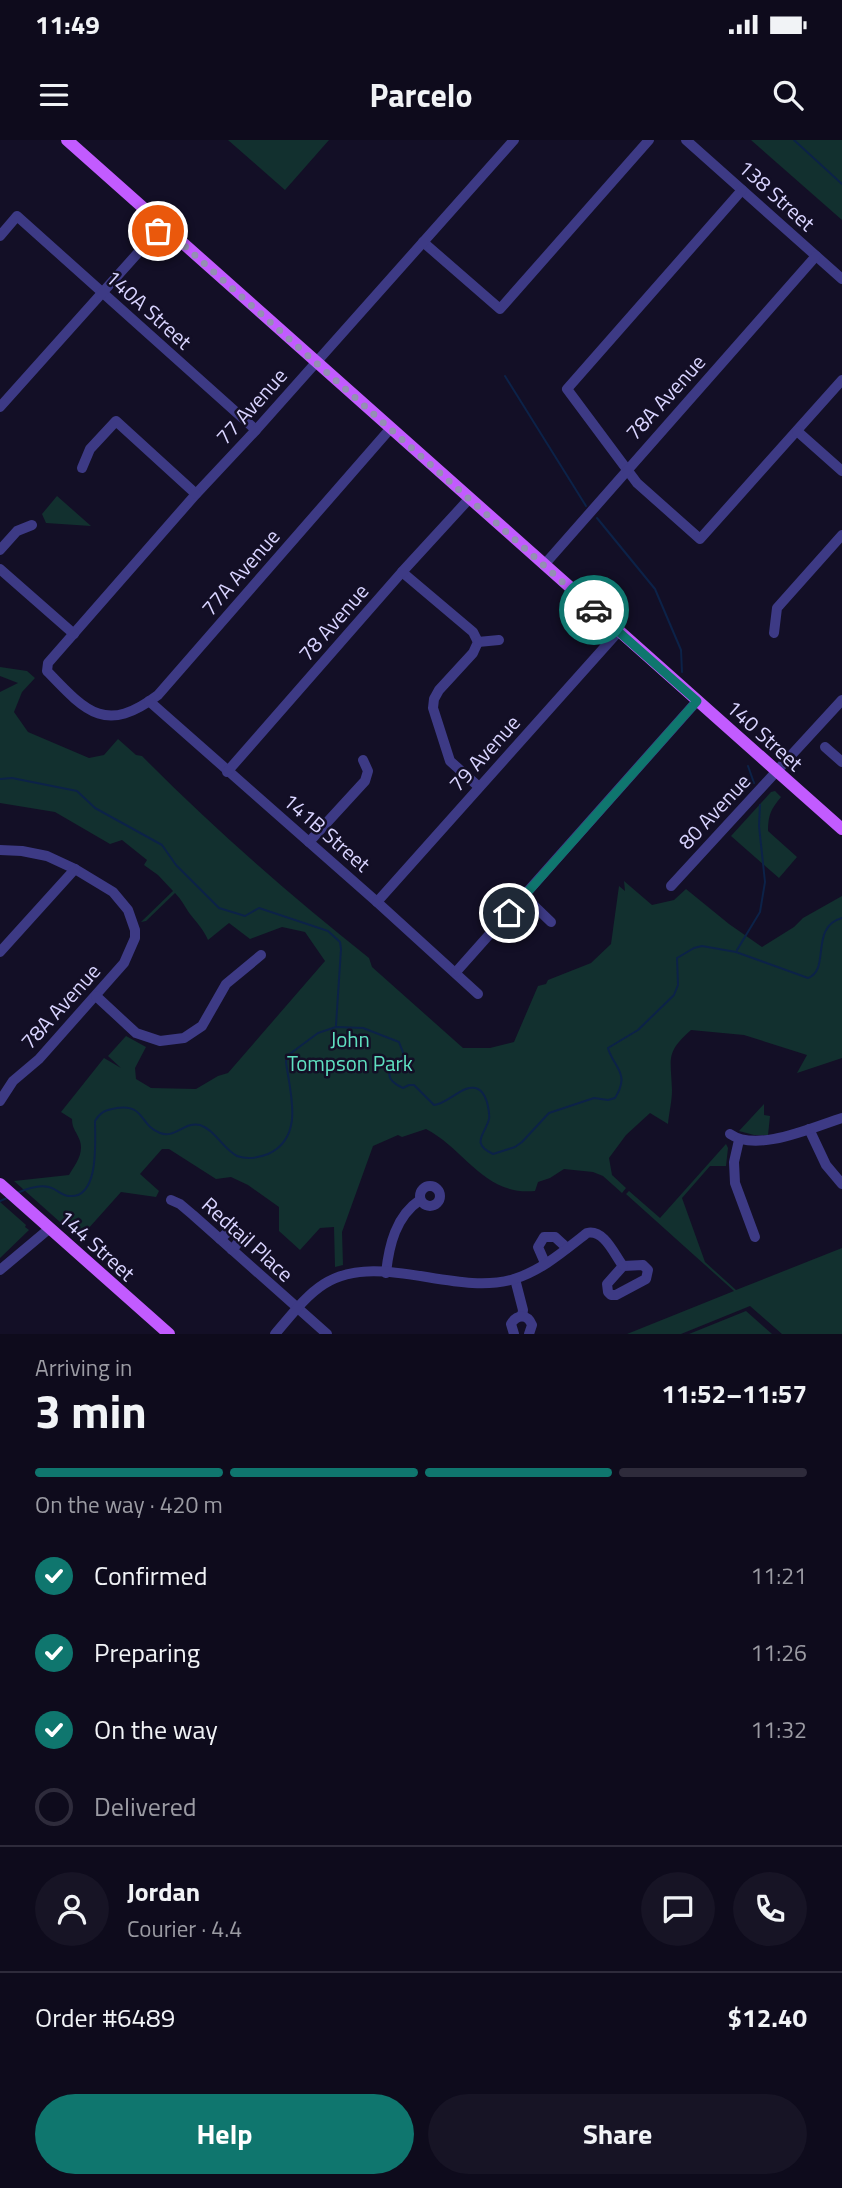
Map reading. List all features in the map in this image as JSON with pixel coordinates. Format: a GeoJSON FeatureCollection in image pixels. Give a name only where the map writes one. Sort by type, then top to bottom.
{"type":"FeatureCollection","features":[{"type":"Feature","properties":{"kind":"main road","name":"140 Street"},"geometry":{"type":"LineString","coordinates":[[67,140],[842,829]]}},
{"type":"Feature","properties":{"kind":"main road","name":"144 Street"},"geometry":{"type":"LineString","coordinates":[[0,1184],[169,1334]]}},
{"type":"Feature","properties":{"kind":"street","name":"77 Avenue"},"geometry":{"type":"LineString","coordinates":[[104,716],[81,703],[46,667],[196,494],[513,140]]}},
{"type":"Feature","properties":{"kind":"street"},"geometry":{"type":"LineString","coordinates":[[423,242],[500,309],[649,140]]}},
{"type":"Feature","properties":{"kind":"street","name":"138 Street"},"geometry":{"type":"LineString","coordinates":[[686,140],[842,279]]}},
{"type":"Feature","properties":{"kind":"street"},"geometry":{"type":"LineString","coordinates":[[742,190],[567,389],[637,483],[700,539],[842,380]]}},
{"type":"Feature","properties":{"kind":"street","name":"140A Street"},"geometry":{"type":"LineString","coordinates":[[0,236],[17,216],[256,430]]}},
{"type":"Feature","properties":{"kind":"street"},"geometry":{"type":"LineString","coordinates":[[0,407],[162,226]]}},
{"type":"Feature","properties":{"kind":"street","name":"78A Avenue"},"geometry":{"type":"LineString","coordinates":[[544,565],[816,256]]}},
{"type":"Feature","properties":{"kind":"street"},"geometry":{"type":"LineString","coordinates":[[82,468],[90,449],[116,421],[196,494]]}},
{"type":"Feature","properties":{"kind":"street","name":"77A Avenue"},"geometry":{"type":"LineString","coordinates":[[104,716],[122,715],[158,695],[390,429]]}},
{"type":"Feature","properties":{"kind":"street"},"geometry":{"type":"LineString","coordinates":[[797,431],[842,471]]}},
{"type":"Feature","properties":{"kind":"street","name":"78 Avenue"},"geometry":{"type":"LineString","coordinates":[[227,772],[469,499]]}},
{"type":"Feature","properties":{"kind":"street"},"geometry":{"type":"LineString","coordinates":[[0,550],[17,531],[32,525]]}},
{"type":"Feature","properties":{"kind":"street"},"geometry":{"type":"LineString","coordinates":[[774,634],[777,608],[842,535]]}},
{"type":"Feature","properties":{"kind":"street"},"geometry":{"type":"LineString","coordinates":[[0,569],[74,634]]}},
{"type":"Feature","properties":{"kind":"street"},"geometry":{"type":"LineString","coordinates":[[402,572],[473,632],[478,642]]}},
{"type":"Feature","properties":{"kind":"street","name":"79 Avenue"},"geometry":{"type":"LineString","coordinates":[[377,902],[619,631]]}},
{"type":"Feature","properties":{"kind":"street"},"geometry":{"type":"LineString","coordinates":[[478,642],[499,640]]}},
{"type":"Feature","properties":{"kind":"street"},"geometry":{"type":"LineString","coordinates":[[478,642],[473,653],[439,690],[433,708],[450,761],[479,787]]}},
{"type":"Feature","properties":{"kind":"street","name":"80 Avenue"},"geometry":{"type":"LineString","coordinates":[[671,886],[842,700]]}},
{"type":"Feature","properties":{"kind":"street","name":"141B Street"},"geometry":{"type":"LineString","coordinates":[[149,701],[478,994]]}},
{"type":"Feature","properties":{"kind":"street"},"geometry":{"type":"LineString","coordinates":[[456,972],[697,701]]}},
{"type":"Feature","properties":{"kind":"street"},"geometry":{"type":"LineString","coordinates":[[825,747],[842,762]]}},
{"type":"Feature","properties":{"kind":"street"},"geometry":{"type":"LineString","coordinates":[[309,842],[365,781],[368,771],[363,760]]}},
{"type":"Feature","properties":{"kind":"street"},"geometry":{"type":"LineString","coordinates":[[0,850],[34,853],[75,869],[119,897],[128,910],[135,934],[147,939]]}},
{"type":"Feature","properties":{"kind":"street"},"geometry":{"type":"LineString","coordinates":[[0,952],[75,869]]}},
{"type":"Feature","properties":{"kind":"street"},"geometry":{"type":"LineString","coordinates":[[524,896],[551,922]]}},
{"type":"Feature","properties":{"kind":"street","name":"78A Avenue"},"geometry":{"type":"LineString","coordinates":[[0,1101],[13,1081],[40,1059],[124,963],[135,934]]}},
{"type":"Feature","properties":{"kind":"street"},"geometry":{"type":"LineString","coordinates":[[96,996],[136,1033],[160,1041],[184,1038],[202,1026],[226,984],[261,955]]}},
{"type":"Feature","properties":{"kind":"street"},"geometry":{"type":"LineString","coordinates":[[755,1237],[735,1183],[734,1137],[772,1140],[842,1118]]}},
{"type":"Feature","properties":{"kind":"street"},"geometry":{"type":"LineString","coordinates":[[809,1129],[827,1165],[842,1184]]}},
{"type":"Feature","properties":{"kind":"street","name":"Redtail Place"},"geometry":{"type":"LineString","coordinates":[[171,1200],[180,1204],[327,1334]]}},
{"type":"Feature","properties":{"kind":"street"},"geometry":{"type":"LineString","coordinates":[[386,1273],[396,1229],[409,1207],[420,1200]]}},
{"type":"Feature","properties":{"kind":"street"},"geometry":{"type":"LineString","coordinates":[[0,1270],[50,1228]]}},
{"type":"Feature","properties":{"kind":"street"},"geometry":{"type":"LineString","coordinates":[[220,1240],[229,1231],[236,1231],[239,1241],[232,1250]]}},
{"type":"Feature","properties":{"kind":"street"},"geometry":{"type":"LineString","coordinates":[[275,1334],[321,1286],[338,1277],[365,1272],[477,1283],[515,1279],[545,1264],[587,1233],[594,1231],[600,1234],[623,1266]]}},
{"type":"Feature","properties":{"kind":"street"},"geometry":{"type":"LineString","coordinates":[[545,1264],[538,1247],[544,1237],[555,1237],[567,1248]]}},
{"type":"Feature","properties":{"kind":"street"},"geometry":{"type":"LineString","coordinates":[[515,1279],[522,1316]]}},
{"type":"Feature","properties":{"kind":"street"},"geometry":{"type":"LineString","coordinates":[[514,1334],[512,1324],[516,1318],[522,1316],[529,1318],[532,1325],[529,1334]]}},
{"type":"Feature","properties":{"kind":"green space"},"geometry":{"type":"Polygon","coordinates":[[[228,140],[329,140],[285,190],[228,140]]]}},
{"type":"Feature","properties":{"kind":"green space"},"geometry":{"type":"Polygon","coordinates":[[[751,140],[842,140],[842,220],[751,140]]]}},
{"type":"Feature","properties":{"kind":"green space"},"geometry":{"type":"Polygon","coordinates":[[[57,496],[91,526],[46,523],[42,514],[57,496]]]}},
{"type":"Feature","properties":{"kind":"green space","name":"John Tompson Park"},"geometry":{"type":"Polygon","coordinates":[[[0,667],[27,671],[35,678],[22,692],[14,712],[28,732],[89,758],[104,755],[118,739],[136,755],[142,756],[252,860],[369,958],[372,967],[463,1048],[490,1048],[514,1042],[538,986],[591,963],[611,944],[619,886],[625,891],[624,881],[652,905],[674,900],[686,889],[762,947],[794,927],[803,918],[842,896],[842,1058],[797,1073],[807,1055],[744,1035],[691,1030],[677,1045],[671,1057],[672,1094],[668,1124],[650,1113],[626,1135],[609,1158],[612,1175],[626,1188],[622,1193],[603,1176],[593,1172],[564,1169],[538,1182],[535,1191],[517,1191],[488,1179],[426,1129],[402,1137],[398,1135],[373,1146],[342,1232],[343,1265],[335,1267],[334,1227],[320,1228],[300,1250],[279,1231],[279,1207],[248,1185],[231,1177],[216,1179],[169,1149],[162,1149],[140,1174],[159,1191],[156,1197],[121,1192],[79,1239],[14,1181],[69,1175],[78,1159],[81,1146],[72,1119],[61,1112],[104,1058],[121,1068],[108,1056],[126,1036],[146,1047],[135,1068],[136,1079],[151,1088],[196,1089],[228,1073],[325,961],[305,932],[282,927],[250,939],[229,923],[208,940],[175,893],[146,921],[141,922],[173,891],[144,865],[147,860],[122,840],[110,844],[55,812],[0,803],[0,692],[18,683],[0,676],[0,667]]]}},
{"type":"Feature","properties":{"kind":"green space"},"geometry":{"type":"Polygon","coordinates":[[[775,791],[781,797],[771,812],[768,831],[797,857],[779,878],[731,836],[771,792],[775,791]]]}},
{"type":"Feature","properties":{"kind":"green space"},"geometry":{"type":"Polygon","coordinates":[[[764,1104],[764,1115],[770,1116],[768,1135],[739,1131],[764,1104]]]}},
{"type":"Feature","properties":{"kind":"green space"},"geometry":{"type":"Polygon","coordinates":[[[726,1144],[726,1166],[710,1166],[682,1198],[705,1262],[736,1290],[842,1248],[842,1334],[782,1334],[750,1306],[681,1334],[627,1334],[734,1291],[626,1194],[629,1191],[660,1218],[726,1144]]]}},
{"type":"Feature","properties":{"kind":"green space"},"geometry":{"type":"Polygon","coordinates":[[[0,1202],[29,1230],[0,1258],[0,1202]]]}},
{"type":"Feature","properties":{"kind":"green space"},"geometry":{"type":"Polygon","coordinates":[[[746,1311],[772,1334],[689,1334],[746,1311]]]}},
{"type":"Feature","properties":{"kind":"waterway"},"geometry":{"type":"LineString","coordinates":[[794,140],[842,184]]}},
{"type":"Feature","properties":{"kind":"waterway"},"geometry":{"type":"LineString","coordinates":[[505,376],[586,506]]}},
{"type":"Feature","properties":{"kind":"waterway"},"geometry":{"type":"LineString","coordinates":[[597,518],[655,589],[681,650],[682,672]]}},
{"type":"Feature","properties":{"kind":"waterway"},"geometry":{"type":"LineString","coordinates":[[748,766],[754,783]]}},
{"type":"Feature","properties":{"kind":"waterway"},"geometry":{"type":"LineString","coordinates":[[0,779],[12,778],[77,791],[95,808],[162,845],[176,865],[219,908],[245,916],[259,908],[328,931],[340,942],[341,949],[336,1025]]}},
{"type":"Feature","properties":{"kind":"waterway"},"geometry":{"type":"LineString","coordinates":[[737,950],[760,912],[765,882],[759,826],[760,805]]}},
{"type":"Feature","properties":{"kind":"waterway"},"geometry":{"type":"LineString","coordinates":[[17,1193],[46,1186],[67,1196],[79,1194],[86,1188],[94,1167],[95,1121],[104,1112],[117,1108],[133,1109],[160,1133],[170,1134],[195,1124],[205,1127],[237,1156],[253,1158],[268,1154],[280,1146],[291,1126],[292,1100],[287,1056],[318,1033],[336,1027],[363,1028],[399,1042],[404,1055],[392,1068],[389,1076],[391,1080],[403,1088],[414,1085],[434,1105],[468,1088],[480,1090],[486,1098],[489,1115],[481,1138],[482,1146],[493,1154],[515,1147],[549,1113],[594,1098],[615,1098],[621,1076],[608,1048],[638,1030],[674,995],[678,985],[677,958],[702,946],[736,952],[808,978],[818,967],[826,930],[842,918]]}},
{"type":"Feature","properties":{"kind":"waterway"},"geometry":{"type":"LineString","coordinates":[[0,1201],[9,1197]]}},
{"type":"Feature","properties":{"kind":"way so far"},"geometry":{"type":"LineString","coordinates":[[158,231],[162,226],[594,610]]}},
{"type":"Feature","properties":{"kind":"route"},"geometry":{"type":"LineString","coordinates":[[509,913],[697,701],[594,610]]}}]}
